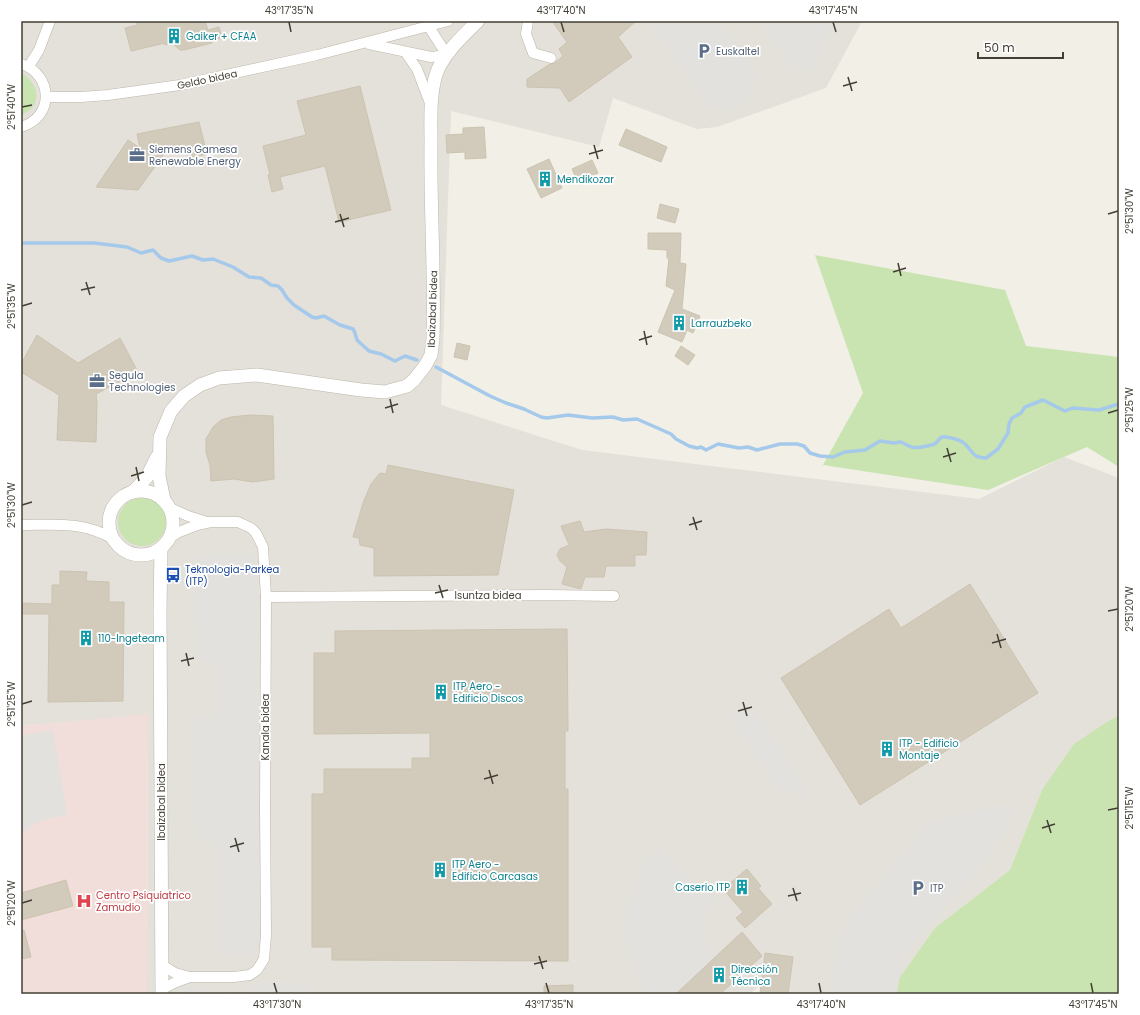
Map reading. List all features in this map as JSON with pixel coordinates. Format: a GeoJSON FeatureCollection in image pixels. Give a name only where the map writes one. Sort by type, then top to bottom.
{"type":"FeatureCollection","features":[{"type":"Feature","properties":{"kind":"street"},"geometry":{"type":"LineString","coordinates":[[21,127],[32,122],[40,115],[44,107],[46,87],[36,72],[25,65],[39,50],[50,21]]}},
{"type":"Feature","properties":{"kind":"street","name":"Geldo bidea"},"geometry":{"type":"LineString","coordinates":[[46,97],[108,96],[180,85],[365,44],[448,21]]}},
{"type":"Feature","properties":{"kind":"street","name":"Ibaizabal bidea"},"geometry":{"type":"LineString","coordinates":[[167,504],[159,476],[160,437],[171,411],[184,396],[200,386],[220,378],[256,376],[385,392],[407,386],[425,366],[431,355],[433,339],[431,106],[434,81],[439,68],[452,46],[478,21]]}},
{"type":"Feature","properties":{"kind":"street"},"geometry":{"type":"LineString","coordinates":[[528,21],[526,34],[533,53],[551,58]]}},
{"type":"Feature","properties":{"kind":"street"},"geometry":{"type":"LineString","coordinates":[[365,44],[431,57],[447,55],[429,27]]}},
{"type":"Feature","properties":{"kind":"street"},"geometry":{"type":"LineString","coordinates":[[406,53],[417,69],[431,106]]}},
{"type":"Feature","properties":{"kind":"street","name":"Ibaizabal bidea"},"geometry":{"type":"LineString","coordinates":[[133,492],[152,469],[159,451]]}},
{"type":"Feature","properties":{"kind":"street"},"geometry":{"type":"LineString","coordinates":[[21,526],[81,526],[94,529],[113,539],[120,547],[130,553],[140,556],[151,554],[161,549],[171,537],[174,528],[173,518],[167,504],[155,494],[144,491],[133,492],[125,496],[117,502],[109,519],[113,539]]}},
{"type":"Feature","properties":{"kind":"street","name":"Kanala bidea"},"geometry":{"type":"LineString","coordinates":[[167,504],[188,516],[211,522],[238,522],[251,528],[256,533],[263,546],[266,597],[266,935],[264,959],[258,970],[250,975],[234,977],[190,977]]}},
{"type":"Feature","properties":{"kind":"street","name":"Kanala bidea"},"geometry":{"type":"LineString","coordinates":[[171,537],[188,528],[211,522]]}},
{"type":"Feature","properties":{"kind":"street","name":"Ibaizabal bidea"},"geometry":{"type":"LineString","coordinates":[[161,549],[162,992]]}},
{"type":"Feature","properties":{"kind":"street","name":"Isuntza bidea"},"geometry":{"type":"LineString","coordinates":[[266,597],[614,596]]}},
{"type":"Feature","properties":{"kind":"street"},"geometry":{"type":"LineString","coordinates":[[162,965],[175,973],[190,977]]}},
{"type":"Feature","properties":{"kind":"street"},"geometry":{"type":"LineString","coordinates":[[162,992],[176,982],[190,977]]}},
{"type":"Feature","properties":{"kind":"shaded area"},"geometry":{"type":"Polygon","coordinates":[[[21,21],[862,21],[826,88],[717,127],[697,129],[613,98],[599,147],[451,111],[441,405],[582,450],[979,499],[1064,457],[1119,478],[1119,715],[1110,720],[1042,790],[1010,870],[935,928],[888,994],[759,994],[761,982],[750,994],[147,994],[148,715],[21,726],[21,21]]]}},
{"type":"Feature","properties":{"kind":"shaded area","name":"Euskaltel"},"geometry":{"type":"Polygon","coordinates":[[[653,21],[719,21],[759,78],[751,84],[753,91],[752,97],[731,111],[718,106],[710,110],[649,23],[653,21]]]}},
{"type":"Feature","properties":{"kind":"shaded area"},"geometry":{"type":"Polygon","coordinates":[[[760,21],[832,21],[815,66],[804,71],[791,66],[760,21]]]}},
{"type":"Feature","properties":{"kind":"shaded area"},"geometry":{"type":"Polygon","coordinates":[[[253,555],[253,564],[257,564],[259,943],[256,943],[256,955],[216,956],[217,842],[198,842],[198,824],[193,823],[193,717],[215,717],[216,661],[197,661],[194,556],[253,555]]]}},
{"type":"Feature","properties":{"kind":"shaded area"},"geometry":{"type":"Polygon","coordinates":[[[734,707],[754,708],[810,794],[803,799],[785,787],[778,791],[728,714],[734,707]]]}},
{"type":"Feature","properties":{"kind":"shaded area","name":"Centro Psiquiatrico Zamudio"},"geometry":{"type":"Polygon","coordinates":[[[148,714],[147,994],[21,994],[21,726],[148,714]]]}},
{"type":"Feature","properties":{"kind":"shaded area"},"geometry":{"type":"Polygon","coordinates":[[[53,730],[67,814],[38,822],[21,834],[21,736],[53,730]]]}},
{"type":"Feature","properties":{"kind":"shaded area","name":"ITP"},"geometry":{"type":"Polygon","coordinates":[[[1014,803],[1017,810],[985,862],[903,955],[897,994],[832,994],[839,931],[928,822],[1014,803]]]}},
{"type":"Feature","properties":{"kind":"shaded area"},"geometry":{"type":"Polygon","coordinates":[[[657,849],[715,898],[707,913],[704,923],[706,938],[714,958],[675,994],[646,994],[633,967],[627,944],[626,927],[628,906],[634,883],[648,858],[657,849]]]}},
{"type":"Feature","properties":{"kind":"shaded area"},"geometry":{"type":"Polygon","coordinates":[[[263,981],[309,984],[309,994],[240,994],[263,981]]]}},
{"type":"Feature","properties":{"kind":"shaded area"},"geometry":{"type":"Polygon","coordinates":[[[179,986],[240,994],[179,994],[179,986]]]}},
{"type":"Feature","properties":{"kind":"green space"},"geometry":{"type":"Polygon","coordinates":[[[21,73],[32,83],[35,89],[36,101],[28,111],[21,115],[21,73]]]}},
{"type":"Feature","properties":{"kind":"green space"},"geometry":{"type":"Polygon","coordinates":[[[815,255],[1005,290],[1026,346],[1119,357],[1119,467],[1087,447],[988,490],[823,465],[863,393],[815,255]]]}},
{"type":"Feature","properties":{"kind":"green space"},"geometry":{"type":"Polygon","coordinates":[[[137,498],[147,498],[159,505],[166,517],[166,527],[159,539],[147,546],[137,546],[129,542],[122,535],[118,527],[118,517],[122,509],[129,502],[137,498]]]}},
{"type":"Feature","properties":{"kind":"green space"},"geometry":{"type":"Polygon","coordinates":[[[1119,715],[1119,994],[888,994],[935,928],[1010,870],[1042,790],[1074,744],[1119,715]]]}},
{"type":"Feature","properties":{"kind":"building","name":"Gaiker + CFAA"},"geometry":{"type":"Polygon","coordinates":[[[135,21],[205,21],[208,30],[219,27],[222,38],[212,40],[212,43],[184,50],[180,50],[172,43],[165,45],[165,43],[131,51],[125,28],[138,25],[135,21]]]}},
{"type":"Feature","properties":{"kind":"building"},"geometry":{"type":"Polygon","coordinates":[[[552,21],[636,21],[618,37],[632,57],[569,102],[560,88],[527,87],[527,79],[550,64],[555,63],[563,56],[559,49],[567,42],[552,21]]]}},
{"type":"Feature","properties":{"kind":"building"},"geometry":{"type":"Polygon","coordinates":[[[360,86],[391,210],[339,222],[325,166],[280,177],[283,189],[272,192],[268,175],[270,175],[263,146],[306,135],[297,101],[360,86]]]}},
{"type":"Feature","properties":{"kind":"building","name":"Siemens Gamesa Renewable Energy"},"geometry":{"type":"Polygon","coordinates":[[[199,122],[207,154],[189,158],[187,149],[164,154],[138,190],[96,187],[128,140],[140,148],[137,134],[199,122]]]}},
{"type":"Feature","properties":{"kind":"building"},"geometry":{"type":"Polygon","coordinates":[[[484,127],[486,158],[465,159],[465,152],[447,153],[446,135],[463,134],[463,128],[484,127]]]}},
{"type":"Feature","properties":{"kind":"building"},"geometry":{"type":"Polygon","coordinates":[[[626,129],[667,147],[661,162],[619,145],[626,129]]]}},
{"type":"Feature","properties":{"kind":"building","name":"Mendikozar"},"geometry":{"type":"Polygon","coordinates":[[[549,159],[562,188],[541,198],[527,169],[549,159]]]}},
{"type":"Feature","properties":{"kind":"building"},"geometry":{"type":"Polygon","coordinates":[[[592,160],[598,173],[578,182],[572,169],[592,160]]]}},
{"type":"Feature","properties":{"kind":"building"},"geometry":{"type":"Polygon","coordinates":[[[660,204],[679,209],[675,223],[657,218],[660,204]]]}},
{"type":"Feature","properties":{"kind":"building"},"geometry":{"type":"Polygon","coordinates":[[[648,233],[681,233],[680,263],[686,264],[682,309],[700,316],[693,333],[687,330],[682,342],[658,332],[675,290],[666,286],[669,258],[667,258],[667,250],[648,249],[648,233]]]}},
{"type":"Feature","properties":{"kind":"building"},"geometry":{"type":"Polygon","coordinates":[[[37,335],[78,363],[120,338],[138,372],[96,394],[96,442],[57,440],[59,395],[21,372],[21,364],[37,335]]]}},
{"type":"Feature","properties":{"kind":"building"},"geometry":{"type":"Polygon","coordinates":[[[457,343],[470,346],[467,360],[454,357],[457,343]]]}},
{"type":"Feature","properties":{"kind":"building"},"geometry":{"type":"Polygon","coordinates":[[[681,346],[695,355],[688,365],[675,356],[681,346]]]}},
{"type":"Feature","properties":{"kind":"building"},"geometry":{"type":"Polygon","coordinates":[[[250,415],[273,416],[274,479],[253,482],[234,479],[211,481],[210,465],[206,452],[206,439],[213,427],[221,420],[231,417],[250,415]]]}},
{"type":"Feature","properties":{"kind":"building"},"geometry":{"type":"Polygon","coordinates":[[[388,465],[514,490],[498,575],[374,576],[374,548],[360,545],[359,538],[353,537],[363,503],[371,484],[380,473],[386,474],[388,465]]]}},
{"type":"Feature","properties":{"kind":"building"},"geometry":{"type":"Polygon","coordinates":[[[580,521],[584,532],[606,529],[647,532],[646,555],[635,555],[635,566],[606,566],[604,577],[585,577],[581,589],[562,584],[567,567],[560,561],[557,555],[560,549],[569,545],[561,526],[580,521]]]}},
{"type":"Feature","properties":{"kind":"building","name":"110-Ingeteam"},"geometry":{"type":"Polygon","coordinates":[[[60,571],[87,572],[86,581],[109,582],[109,602],[124,602],[123,701],[48,702],[49,614],[21,614],[21,603],[52,604],[52,585],[60,585],[60,571]]]}},
{"type":"Feature","properties":{"kind":"building","name":"ITP - Edificio Montaje"},"geometry":{"type":"Polygon","coordinates":[[[970,584],[1038,693],[860,805],[781,678],[889,609],[901,628],[970,584]]]}},
{"type":"Feature","properties":{"kind":"building","name":"ITP Aero - Edificio Carcasas"},"geometry":{"type":"Polygon","coordinates":[[[567,629],[568,731],[565,731],[565,789],[568,789],[568,961],[332,960],[332,947],[312,947],[312,794],[324,794],[324,769],[412,769],[412,758],[430,758],[430,733],[314,734],[314,653],[335,653],[335,631],[567,629]]]}},
{"type":"Feature","properties":{"kind":"building"},"geometry":{"type":"Polygon","coordinates":[[[747,869],[761,886],[758,888],[772,904],[745,928],[736,918],[743,912],[723,889],[747,869]]]}},
{"type":"Feature","properties":{"kind":"building"},"geometry":{"type":"Polygon","coordinates":[[[66,880],[73,906],[21,920],[21,893],[66,880]]]}},
{"type":"Feature","properties":{"kind":"building"},"geometry":{"type":"Polygon","coordinates":[[[24,930],[31,957],[21,959],[21,931],[24,930]]]}},
{"type":"Feature","properties":{"kind":"building","name":"Dirección Técnica"},"geometry":{"type":"Polygon","coordinates":[[[742,932],[762,956],[720,994],[676,994],[742,932]]]}},
{"type":"Feature","properties":{"kind":"building","name":"Dirección Técnica"},"geometry":{"type":"Polygon","coordinates":[[[765,953],[793,957],[788,994],[760,994],[765,953]]]}},
{"type":"Feature","properties":{"kind":"building"},"geometry":{"type":"Polygon","coordinates":[[[573,985],[573,994],[544,994],[544,986],[573,985]]]}},
{"type":"Feature","properties":{"kind":"waterway"},"geometry":{"type":"LineString","coordinates":[[21,243],[94,243],[127,247],[141,253],[153,250],[161,258],[169,261],[192,256],[203,260],[213,259],[233,267],[249,277],[261,278],[271,285],[278,286],[294,305],[312,317],[316,318],[324,316],[340,325],[353,329],[357,340],[369,351],[381,354],[395,361],[405,356],[417,360]]}},
{"type":"Feature","properties":{"kind":"waterway"},"geometry":{"type":"LineString","coordinates":[[436,367],[490,396],[541,417],[547,418],[568,415],[592,418],[613,417],[623,420],[637,419],[671,434],[676,439],[689,446],[697,448],[701,447],[706,450],[718,444],[739,448],[748,447],[757,450],[780,444],[797,444],[804,446],[810,453],[820,456],[833,457],[845,452],[865,450],[880,441],[894,443],[901,442],[916,448],[934,444],[940,438],[944,437],[960,441],[964,443],[976,456],[986,458],[998,449],[1008,433],[1009,424],[1012,418],[1021,413],[1025,407],[1043,400],[1065,411],[1072,408],[1099,410],[1119,404]]}},
{"type":"Feature","properties":{"kind":"place","name":"Gaiker + CFAA"},"geometry":{"type":"Point","coordinates":[174,36]}},
{"type":"Feature","properties":{"kind":"place","name":"Euskaltel"},"geometry":{"type":"Point","coordinates":[704,51]}},
{"type":"Feature","properties":{"kind":"place","name":"Siemens Gamesa Renewable Energy"},"geometry":{"type":"Point","coordinates":[137,155]}},
{"type":"Feature","properties":{"kind":"place","name":"Mendikozar"},"geometry":{"type":"Point","coordinates":[545,179]}},
{"type":"Feature","properties":{"kind":"place","name":"Larrauzbeko"},"geometry":{"type":"Point","coordinates":[679,323]}},
{"type":"Feature","properties":{"kind":"place","name":"Segula Technologies"},"geometry":{"type":"Point","coordinates":[97,381]}},
{"type":"Feature","properties":{"kind":"place","name":"Teknologia-Parkea (ITP)"},"geometry":{"type":"Point","coordinates":[173,575]}},
{"type":"Feature","properties":{"kind":"place","name":"110-Ingeteam"},"geometry":{"type":"Point","coordinates":[86,638]}},
{"type":"Feature","properties":{"kind":"place","name":"ITP Aero - Edificio Discos"},"geometry":{"type":"Point","coordinates":[441,692]}},
{"type":"Feature","properties":{"kind":"place","name":"ITP - Edificio Montaje"},"geometry":{"type":"Point","coordinates":[887,749]}},
{"type":"Feature","properties":{"kind":"place","name":"ITP Aero - Edificio Carcasas"},"geometry":{"type":"Point","coordinates":[440,870]}},
{"type":"Feature","properties":{"kind":"place","name":"Caserio ITP"},"geometry":{"type":"Point","coordinates":[742,887]}},
{"type":"Feature","properties":{"kind":"place","name":"ITP"},"geometry":{"type":"Point","coordinates":[918,888]}},
{"type":"Feature","properties":{"kind":"place","name":"Centro Psiquiatrico Zamudio"},"geometry":{"type":"Point","coordinates":[84,901]}},
{"type":"Feature","properties":{"kind":"place","name":"Dirección Técnica"},"geometry":{"type":"Point","coordinates":[719,975]}}]}
